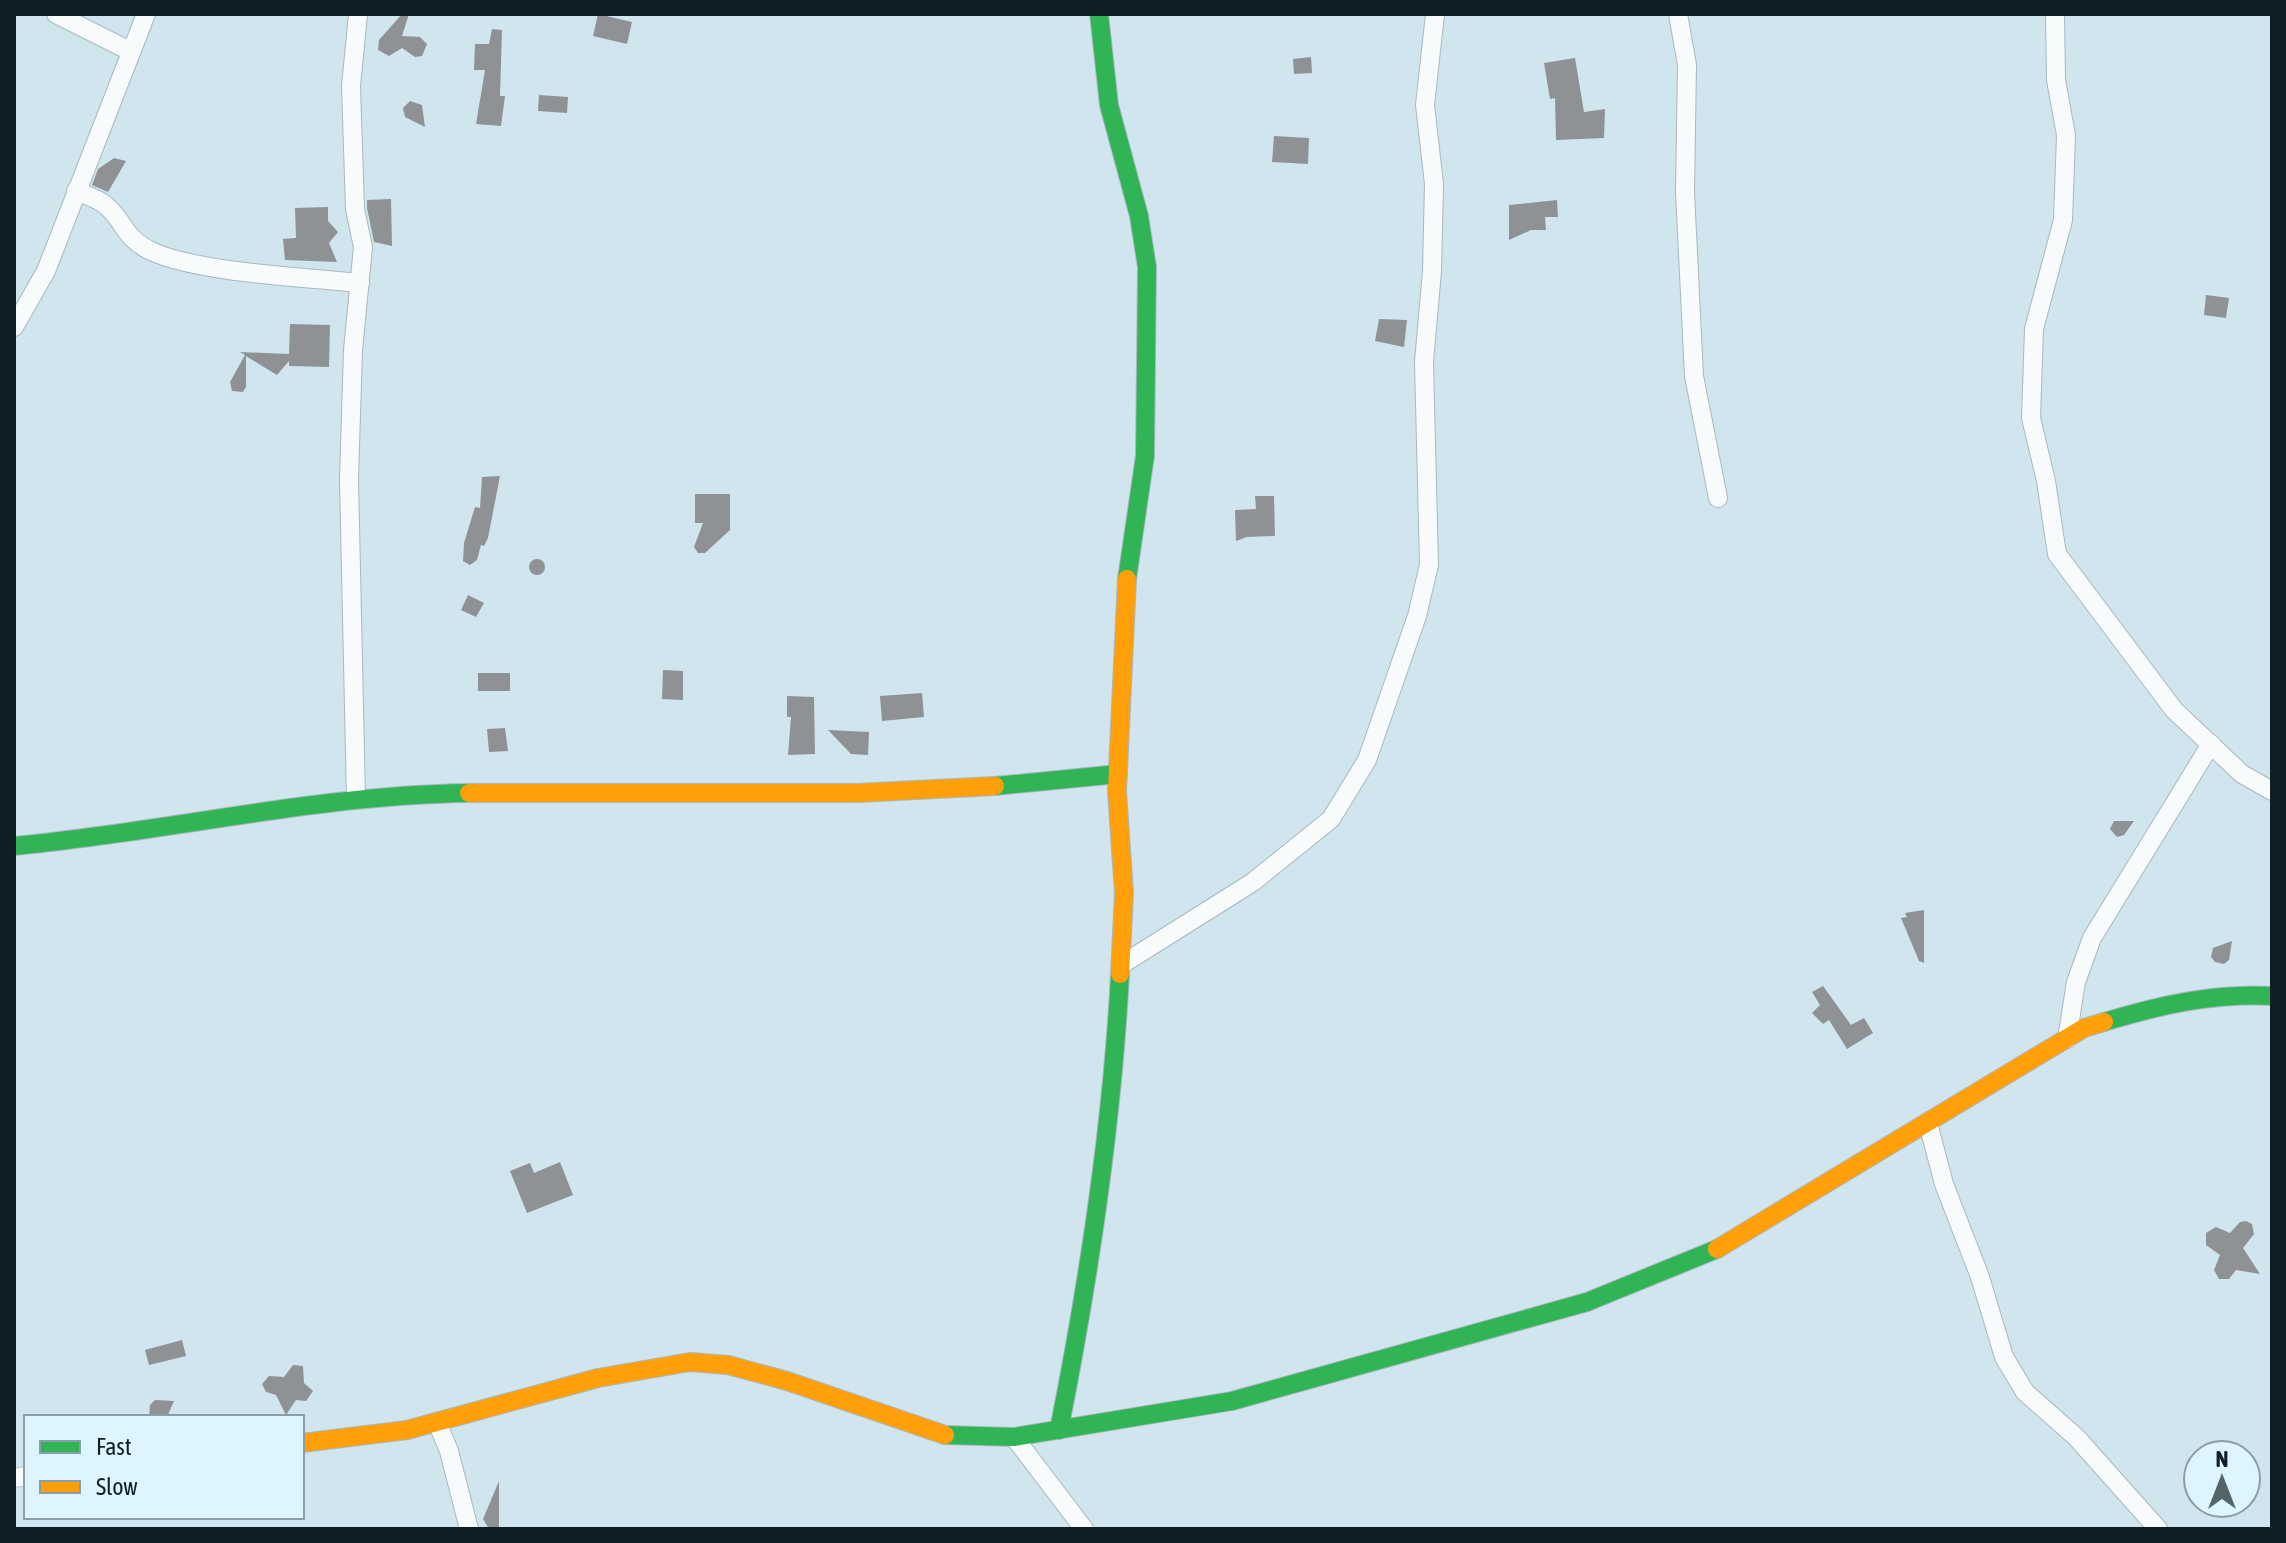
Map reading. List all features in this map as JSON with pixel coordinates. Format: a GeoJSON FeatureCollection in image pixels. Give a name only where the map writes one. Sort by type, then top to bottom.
{"type":"FeatureCollection","features":[{"type":"Feature","properties":{"kind":"street"},"geometry":{"type":"LineString","coordinates":[[56,14],[130,51]]}},
{"type":"Feature","properties":{"kind":"street"},"geometry":{"type":"LineString","coordinates":[[14,327],[46,271],[146,14]]}},
{"type":"Feature","properties":{"kind":"street"},"geometry":{"type":"LineString","coordinates":[[356,799],[349,479],[353,350],[363,247],[355,209],[351,86],[358,14]]}},
{"type":"Feature","properties":{"kind":"street"},"geometry":{"type":"LineString","coordinates":[[1059,1430],[1092,1256],[1115,1076],[1124,893],[1118,774],[1128,565],[1145,456],[1147,267],[1139,216],[1109,105],[1099,14]]}},
{"type":"Feature","properties":{"kind":"street"},"geometry":{"type":"LineString","coordinates":[[1121,965],[1253,882],[1331,819],[1367,760],[1417,616],[1429,565],[1424,362],[1432,271],[1434,184],[1425,105],[1435,14]]}},
{"type":"Feature","properties":{"kind":"street"},"geometry":{"type":"LineString","coordinates":[[1678,14],[1687,65],[1685,192],[1694,376],[1718,498]]}},
{"type":"Feature","properties":{"kind":"street"},"geometry":{"type":"LineString","coordinates":[[2055,14],[2056,80],[2066,135],[2063,220],[2034,329],[2031,418],[2046,481],[2057,554],[2174,710],[2242,774],[2272,791]]}},
{"type":"Feature","properties":{"kind":"street"},"geometry":{"type":"LineString","coordinates":[[76,191],[102,202],[113,212],[127,237],[153,252],[210,266],[360,283]]}},
{"type":"Feature","properties":{"kind":"street"},"geometry":{"type":"LineString","coordinates":[[2067,1039],[2076,982],[2092,938],[2211,744]]}},
{"type":"Feature","properties":{"kind":"street"},"geometry":{"type":"LineString","coordinates":[[14,846],[65,842],[356,799],[421,794],[919,789],[1048,783],[1118,774]]}},
{"type":"Feature","properties":{"kind":"street"},"geometry":{"type":"LineString","coordinates":[[304,1443],[437,1422],[636,1369],[690,1362],[728,1365],[787,1381],[950,1437],[1014,1437],[1232,1401],[1587,1302],[1726,1246],[2084,1028],[2168,1003],[2238,994],[2272,996]]}},
{"type":"Feature","properties":{"kind":"street"},"geometry":{"type":"LineString","coordinates":[[1928,1123],[1944,1184],[1980,1277],[2004,1357],[2025,1392],[2076,1437],[2158,1529]]}},
{"type":"Feature","properties":{"kind":"street"},"geometry":{"type":"LineString","coordinates":[[437,1422],[449,1451],[469,1529]]}},
{"type":"Feature","properties":{"kind":"street"},"geometry":{"type":"LineString","coordinates":[[1014,1437],[1084,1529]]}},
{"type":"Feature","properties":{"kind":"building"},"geometry":{"type":"Polygon","coordinates":[[[402,14],[409,14],[402,36],[420,37],[427,44],[422,56],[415,57],[402,48],[389,56],[378,50],[379,40],[402,14]]]}},
{"type":"Feature","properties":{"kind":"building"},"geometry":{"type":"Polygon","coordinates":[[[598,14],[632,22],[627,44],[593,36],[598,14]]]}},
{"type":"Feature","properties":{"kind":"building"},"geometry":{"type":"Polygon","coordinates":[[[492,29],[502,30],[500,96],[505,96],[501,126],[476,124],[485,70],[474,70],[475,44],[489,44],[492,29]]]}},
{"type":"Feature","properties":{"kind":"building"},"geometry":{"type":"Polygon","coordinates":[[[1311,57],[1312,73],[1294,74],[1293,59],[1311,57]]]}},
{"type":"Feature","properties":{"kind":"building"},"geometry":{"type":"Polygon","coordinates":[[[1575,58],[1584,112],[1605,109],[1604,138],[1556,140],[1555,98],[1550,99],[1544,63],[1575,58]]]}},
{"type":"Feature","properties":{"kind":"building"},"geometry":{"type":"Polygon","coordinates":[[[539,95],[568,97],[567,113],[538,111],[539,95]]]}},
{"type":"Feature","properties":{"kind":"building"},"geometry":{"type":"Polygon","coordinates":[[[410,101],[422,105],[425,127],[405,117],[403,108],[410,101]]]}},
{"type":"Feature","properties":{"kind":"building"},"geometry":{"type":"Polygon","coordinates":[[[1274,136],[1309,138],[1308,164],[1272,162],[1274,136]]]}},
{"type":"Feature","properties":{"kind":"building"},"geometry":{"type":"Polygon","coordinates":[[[114,158],[126,161],[108,192],[92,185],[98,169],[114,158]]]}},
{"type":"Feature","properties":{"kind":"building"},"geometry":{"type":"Polygon","coordinates":[[[391,199],[392,246],[374,242],[367,208],[367,200],[391,199]]]}},
{"type":"Feature","properties":{"kind":"building"},"geometry":{"type":"Polygon","coordinates":[[[1557,200],[1558,217],[1545,217],[1546,230],[1531,230],[1509,240],[1509,205],[1557,200]]]}},
{"type":"Feature","properties":{"kind":"building"},"geometry":{"type":"Polygon","coordinates":[[[328,207],[328,221],[338,232],[329,243],[337,262],[285,260],[283,239],[296,238],[295,208],[328,207]]]}},
{"type":"Feature","properties":{"kind":"building"},"geometry":{"type":"Polygon","coordinates":[[[2206,295],[2229,298],[2226,318],[2204,315],[2206,295]]]}},
{"type":"Feature","properties":{"kind":"building"},"geometry":{"type":"Polygon","coordinates":[[[1379,319],[1407,320],[1404,347],[1375,341],[1379,319]]]}},
{"type":"Feature","properties":{"kind":"building"},"geometry":{"type":"Polygon","coordinates":[[[290,324],[330,325],[329,367],[289,366],[289,361],[277,375],[246,356],[246,387],[243,392],[232,391],[230,382],[245,355],[240,352],[289,354],[290,324]]]}},
{"type":"Feature","properties":{"kind":"building"},"geometry":{"type":"Polygon","coordinates":[[[500,476],[488,538],[484,546],[481,545],[477,560],[470,565],[463,561],[464,543],[475,507],[480,508],[482,477],[500,476]]]}},
{"type":"Feature","properties":{"kind":"building"},"geometry":{"type":"Polygon","coordinates":[[[695,494],[730,494],[730,530],[705,553],[698,553],[694,547],[703,523],[695,523],[695,494]]]}},
{"type":"Feature","properties":{"kind":"building"},"geometry":{"type":"Polygon","coordinates":[[[1255,496],[1274,496],[1275,536],[1247,537],[1236,541],[1235,510],[1256,509],[1255,496]]]}},
{"type":"Feature","properties":{"kind":"building"},"geometry":{"type":"Polygon","coordinates":[[[534,559],[540,559],[545,567],[543,573],[534,575],[529,570],[529,564],[534,559]]]}},
{"type":"Feature","properties":{"kind":"building"},"geometry":{"type":"Polygon","coordinates":[[[468,595],[484,603],[476,617],[461,610],[468,595]]]}},
{"type":"Feature","properties":{"kind":"building"},"geometry":{"type":"Polygon","coordinates":[[[663,670],[683,671],[683,700],[662,699],[663,670]]]}},
{"type":"Feature","properties":{"kind":"building"},"geometry":{"type":"Polygon","coordinates":[[[478,673],[510,673],[510,691],[478,691],[478,673]]]}},
{"type":"Feature","properties":{"kind":"building"},"geometry":{"type":"Polygon","coordinates":[[[922,693],[924,717],[882,721],[880,696],[922,693]]]}},
{"type":"Feature","properties":{"kind":"building"},"geometry":{"type":"Polygon","coordinates":[[[787,696],[814,697],[815,754],[788,755],[791,717],[787,717],[787,696]]]}},
{"type":"Feature","properties":{"kind":"building"},"geometry":{"type":"Polygon","coordinates":[[[505,728],[508,751],[489,752],[487,729],[505,728]]]}},
{"type":"Feature","properties":{"kind":"building"},"geometry":{"type":"Polygon","coordinates":[[[828,730],[869,732],[868,755],[851,754],[828,730]]]}},
{"type":"Feature","properties":{"kind":"building"},"geometry":{"type":"Polygon","coordinates":[[[2114,821],[2134,821],[2124,835],[2117,837],[2110,829],[2114,821]]]}},
{"type":"Feature","properties":{"kind":"building"},"geometry":{"type":"Polygon","coordinates":[[[1924,910],[1924,963],[1919,961],[1901,918],[1907,917],[1905,913],[1924,910]]]}},
{"type":"Feature","properties":{"kind":"building"},"geometry":{"type":"Polygon","coordinates":[[[2232,941],[2229,960],[2224,964],[2215,962],[2211,957],[2213,948],[2232,941]]]}},
{"type":"Feature","properties":{"kind":"building"},"geometry":{"type":"Polygon","coordinates":[[[1823,986],[1851,1025],[1864,1018],[1873,1033],[1847,1049],[1829,1020],[1823,1024],[1812,1013],[1820,1005],[1812,992],[1823,986]]]}},
{"type":"Feature","properties":{"kind":"building"},"geometry":{"type":"Polygon","coordinates":[[[560,1162],[573,1195],[527,1213],[510,1171],[530,1163],[534,1173],[560,1162]]]}},
{"type":"Feature","properties":{"kind":"building"},"geometry":{"type":"Polygon","coordinates":[[[2240,1222],[2252,1224],[2254,1234],[2243,1248],[2260,1274],[2236,1270],[2229,1279],[2219,1279],[2214,1270],[2220,1255],[2206,1245],[2206,1233],[2216,1227],[2230,1233],[2240,1222]]]}},
{"type":"Feature","properties":{"kind":"building"},"geometry":{"type":"Polygon","coordinates":[[[182,1340],[186,1356],[149,1365],[145,1350],[182,1340]]]}},
{"type":"Feature","properties":{"kind":"building"},"geometry":{"type":"Polygon","coordinates":[[[293,1365],[303,1366],[304,1383],[313,1391],[306,1401],[296,1400],[286,1415],[276,1395],[266,1392],[262,1384],[269,1376],[284,1377],[293,1365]]]}},
{"type":"Feature","properties":{"kind":"building"},"geometry":{"type":"Polygon","coordinates":[[[155,1400],[174,1401],[168,1415],[149,1415],[150,1405],[155,1400]]]}},
{"type":"Feature","properties":{"kind":"building"},"geometry":{"type":"Polygon","coordinates":[[[499,1481],[499,1529],[489,1529],[483,1519],[499,1481]]]}},
{"type":"Feature","properties":{"kind":"traffic: fast"},"geometry":{"type":"LineString","coordinates":[[1099,14],[1109,105],[1139,216],[1147,267],[1145,456],[1127,579]]}},
{"type":"Feature","properties":{"kind":"traffic: fast"},"geometry":{"type":"LineString","coordinates":[[995,786],[1118,774]]}},
{"type":"Feature","properties":{"kind":"traffic: fast"},"geometry":{"type":"LineString","coordinates":[[14,846],[354,800],[469,793]]}},
{"type":"Feature","properties":{"kind":"traffic: fast"},"geometry":{"type":"LineString","coordinates":[[1059,1430],[1098,1203],[1120,974]]}},
{"type":"Feature","properties":{"kind":"traffic: fast"},"geometry":{"type":"LineString","coordinates":[[2104,1022],[2187,1002],[2229,996],[2272,996]]}},
{"type":"Feature","properties":{"kind":"traffic: fast"},"geometry":{"type":"LineString","coordinates":[[945,1435],[1014,1437],[1232,1401],[1587,1302],[1717,1249]]}},
{"type":"Feature","properties":{"kind":"traffic: slow"},"geometry":{"type":"LineString","coordinates":[[1120,974],[1124,893],[1117,791],[1127,579]]}},
{"type":"Feature","properties":{"kind":"traffic: slow"},"geometry":{"type":"LineString","coordinates":[[469,793],[858,793],[995,786]]}},
{"type":"Feature","properties":{"kind":"traffic: slow"},"geometry":{"type":"LineString","coordinates":[[1717,1249],[2084,1028],[2104,1022]]}},
{"type":"Feature","properties":{"kind":"traffic: slow"},"geometry":{"type":"LineString","coordinates":[[304,1443],[407,1430],[598,1378],[690,1362],[728,1365],[787,1381],[945,1435]]}}]}
